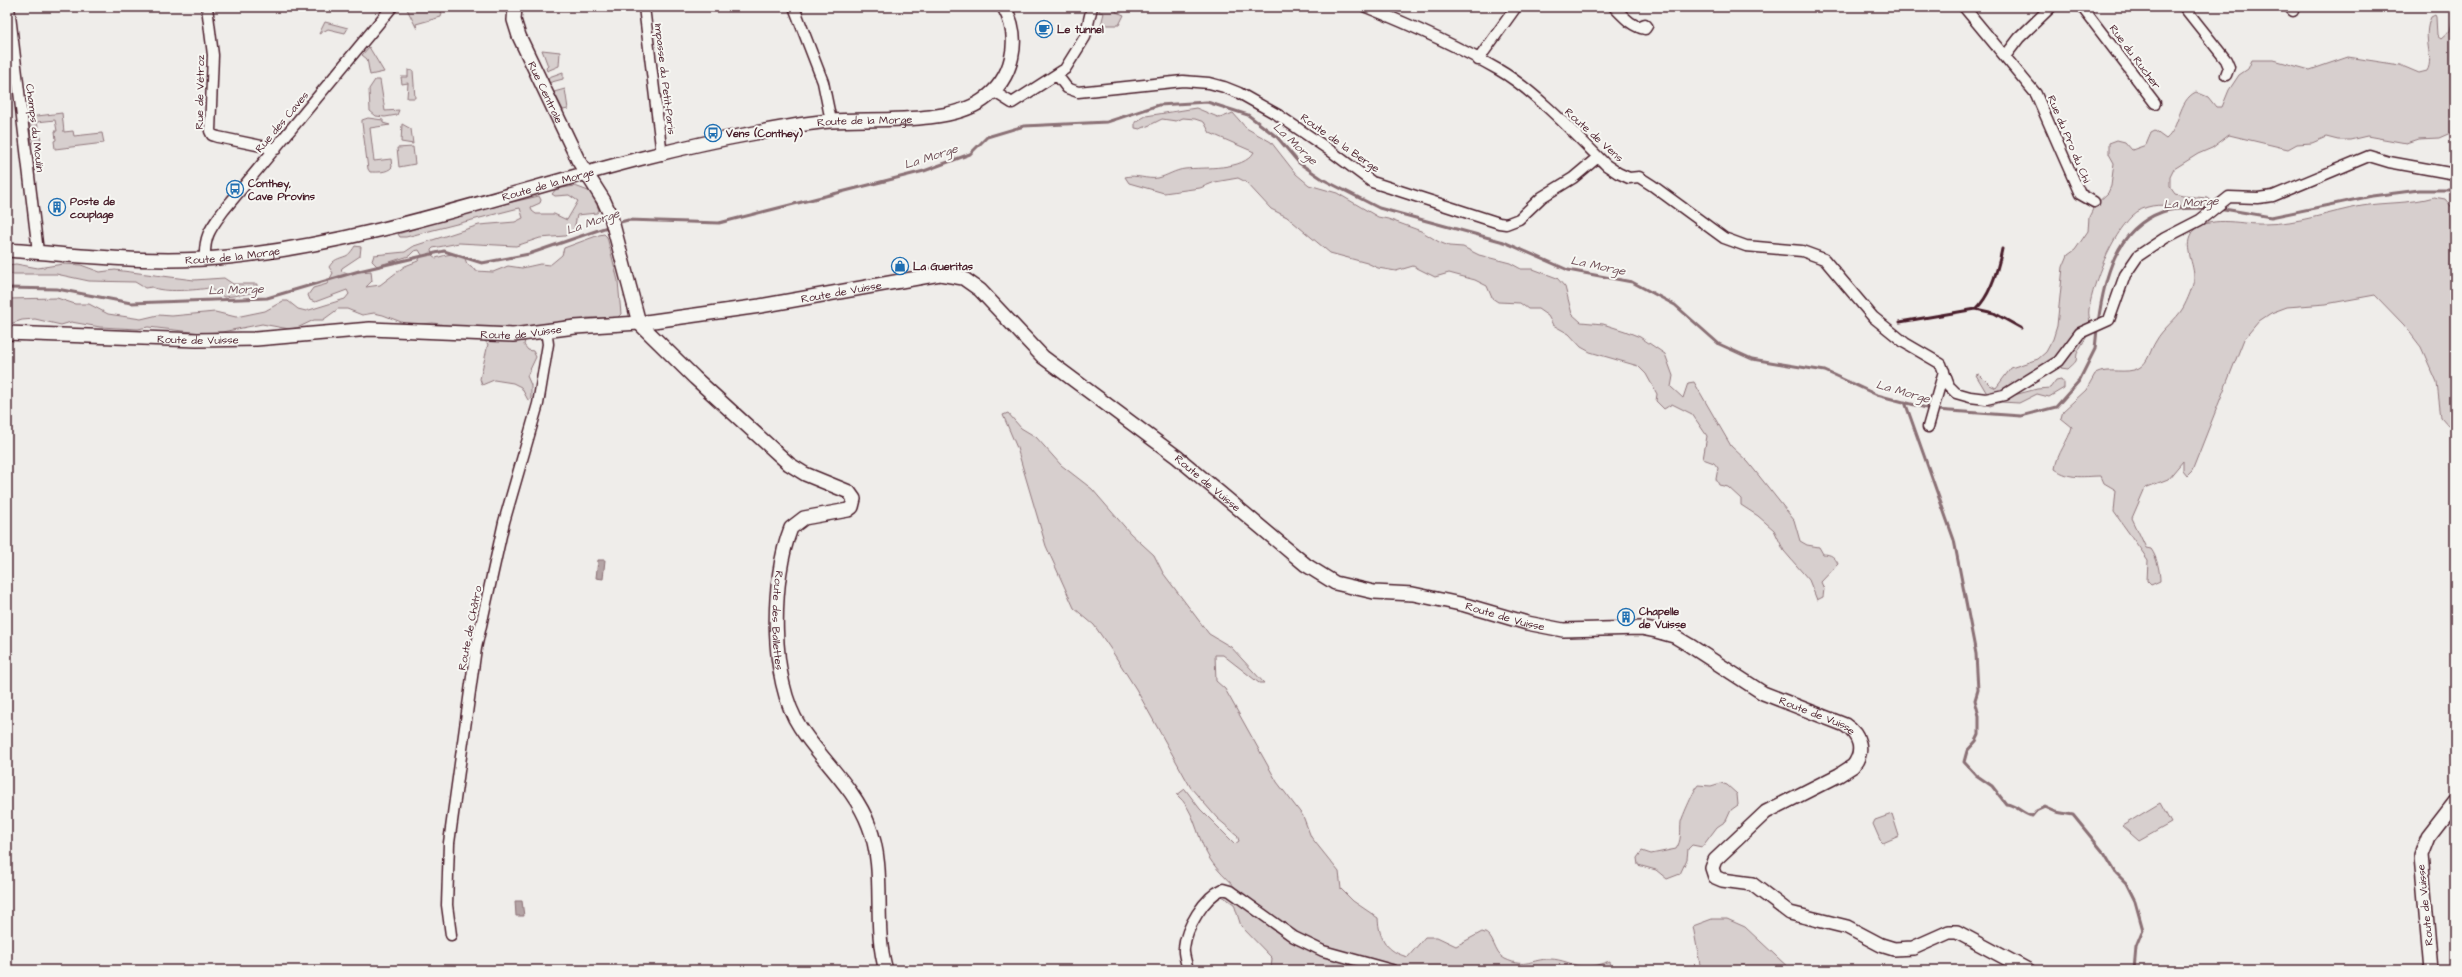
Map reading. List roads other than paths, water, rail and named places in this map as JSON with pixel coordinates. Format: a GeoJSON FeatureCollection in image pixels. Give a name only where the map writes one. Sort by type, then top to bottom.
{"type":"FeatureCollection","features":[{"type":"Feature","properties":{"kind":"street","name":"Champs du Moulin"},"geometry":{"type":"LineString","coordinates":[[9,7],[38,252]]}},
{"type":"Feature","properties":{"kind":"street","name":"Rue de Vétroz"},"geometry":{"type":"LineString","coordinates":[[207,7],[213,55],[210,131],[212,135],[218,137],[276,149]]}},
{"type":"Feature","properties":{"kind":"street","name":"Rue des Caves"},"geometry":{"type":"LineString","coordinates":[[205,259],[205,241],[207,234],[224,210],[392,7]]}},
{"type":"Feature","properties":{"kind":"street","name":"Rue Centrale"},"geometry":{"type":"LineString","coordinates":[[515,7],[514,20],[520,36],[586,174],[604,200],[611,217],[639,323]]}},
{"type":"Feature","properties":{"kind":"street","name":"Impasse du Petit-Paris"},"geometry":{"type":"LineString","coordinates":[[644,7],[662,155]]}},
{"type":"Feature","properties":{"kind":"street"},"geometry":{"type":"LineString","coordinates":[[794,7],[823,82],[831,121]]}},
{"type":"Feature","properties":{"kind":"street","name":"Route de la Morge"},"geometry":{"type":"LineString","coordinates":[[7,250],[141,260],[205,259],[274,252],[363,233],[586,174],[743,135],[831,121],[944,114],[970,107],[993,91],[1006,73],[1012,61],[1013,47],[1012,32],[1004,7]]}},
{"type":"Feature","properties":{"kind":"street"},"geometry":{"type":"LineString","coordinates":[[993,91],[1012,103],[1066,69],[1085,37],[1092,7]]}},
{"type":"Feature","properties":{"kind":"street","name":"Route de Vens"},"geometry":{"type":"LineString","coordinates":[[1366,7],[1402,22],[1500,70],[1528,91],[1598,157],[1618,173],[1629,178],[1638,177],[1653,186],[1724,238],[1746,246],[1802,251],[1824,259],[1879,323],[1905,343],[1941,364],[1944,371]]}},
{"type":"Feature","properties":{"kind":"street"},"geometry":{"type":"LineString","coordinates":[[1478,60],[1516,7]]}},
{"type":"Feature","properties":{"kind":"street"},"geometry":{"type":"LineString","coordinates":[[1614,7],[1630,23],[1638,27]]}},
{"type":"Feature","properties":{"kind":"street","name":"Rue du Pro du Chi"},"geometry":{"type":"LineString","coordinates":[[1964,7],[2006,55],[2042,104],[2080,194],[2094,202]]}},
{"type":"Feature","properties":{"kind":"street"},"geometry":{"type":"LineString","coordinates":[[2006,55],[2019,38],[2051,7]]}},
{"type":"Feature","properties":{"kind":"street","name":"Rue du Rucher"},"geometry":{"type":"LineString","coordinates":[[2082,7],[2155,103]]}},
{"type":"Feature","properties":{"kind":"street"},"geometry":{"type":"LineString","coordinates":[[2184,7],[2226,60],[2229,67],[2226,75]]}},
{"type":"Feature","properties":{"kind":"street","name":"Route de la Berge"},"geometry":{"type":"LineString","coordinates":[[1057,75],[1067,88],[1078,92],[1183,81],[1209,83],[1224,87],[1239,93],[1278,115],[1328,149],[1372,182],[1499,224],[1506,224],[1519,219],[1542,197],[1573,178],[1598,157]]}},
{"type":"Feature","properties":{"kind":"street"},"geometry":{"type":"LineString","coordinates":[[1944,371],[1949,386],[1956,393],[1970,398],[1986,399],[2004,395],[2059,362],[2080,333],[2109,320],[2125,275],[2138,256],[2165,238],[2200,220],[2229,197],[2258,198],[2273,196],[2369,156],[2389,162],[2455,174]]}},
{"type":"Feature","properties":{"kind":"street","name":"Route de Vuisse"},"geometry":{"type":"LineString","coordinates":[[7,333],[197,340],[256,339],[370,329],[513,335],[546,330],[639,323],[760,306],[940,274],[963,278],[980,290],[1043,357],[1177,457],[1306,565],[1335,583],[1374,592],[1413,594],[1465,605],[1527,623],[1562,630],[1641,628],[1656,631],[1684,642],[1763,693],[1845,725],[1854,732],[1860,746],[1860,754],[1854,766],[1778,804],[1762,815],[1715,860],[1712,868],[1713,876],[1719,880],[1752,884],[1790,913],[1847,927],[1884,946],[1909,949],[1954,932],[1969,937],[2028,970]]}},
{"type":"Feature","properties":{"kind":"street","name":"Route des Ballettes"},"geometry":{"type":"LineString","coordinates":[[639,323],[695,378],[789,464],[805,474],[849,492],[854,499],[854,503],[848,510],[804,518],[790,528],[778,589],[776,633],[783,679],[796,720],[854,799],[871,831],[877,860],[881,947],[886,970]]}},
{"type":"Feature","properties":{"kind":"street","name":"Route de Châtro"},"geometry":{"type":"LineString","coordinates":[[451,935],[447,904],[449,843],[476,648],[504,522],[538,404],[548,344],[546,330]]}},
{"type":"Feature","properties":{"kind":"street"},"geometry":{"type":"LineString","coordinates":[[1929,423],[1944,371]]}},
{"type":"Feature","properties":{"kind":"street","name":"Route de Vuisse"},"geometry":{"type":"LineString","coordinates":[[2431,970],[2421,855],[2428,837],[2455,802]]}},
{"type":"Feature","properties":{"kind":"street"},"geometry":{"type":"LineString","coordinates":[[1188,970],[1184,949],[1188,935],[1209,899],[1223,889],[1230,891],[1294,937],[1323,951],[1392,970]]}},
{"type":"Feature","properties":{"kind":"waterway","name":"La Morge"},"geometry":{"type":"LineString","coordinates":[[617,223],[628,220],[719,223],[924,171],[970,154],[987,137],[1024,126],[1107,122],[1159,105],[1207,102],[1248,115],[1277,137],[1299,163],[1324,180],[1379,208],[1504,242],[1568,270],[1632,282],[1675,305],[1719,344],[1752,359],[1825,371],[1877,395],[1930,409]]}},
{"type":"Feature","properties":{"kind":"waterway","name":"La Morge"},"geometry":{"type":"LineString","coordinates":[[2218,208],[2271,217],[2372,196],[2419,190],[2455,190]]}},
{"type":"Feature","properties":{"kind":"waterway","name":"La Morge"},"geometry":{"type":"LineString","coordinates":[[2098,323],[2108,273],[2123,243],[2133,230],[2146,220],[2167,210],[2210,208]]}},
{"type":"Feature","properties":{"kind":"waterway","name":"La Morge"},"geometry":{"type":"LineString","coordinates":[[7,288],[57,289],[131,303],[267,298],[359,271],[444,251],[482,263],[529,254],[610,226]]}},
{"type":"Feature","properties":{"kind":"waterway","name":"La Morge"},"geometry":{"type":"LineString","coordinates":[[1936,410],[2021,416],[2056,407],[2079,381],[2095,349],[2097,329]]}},
{"type":"Feature","properties":{"kind":"waterway"},"geometry":{"type":"LineString","coordinates":[[1905,402],[1954,540],[1976,654],[1978,690],[1975,700],[1979,716],[1979,735],[1967,751],[1964,762],[1976,775],[1992,786],[2006,804],[2032,816],[2036,811],[2045,807],[2056,812],[2073,815],[2104,853],[2116,873],[2126,883],[2135,901],[2143,930],[2136,947],[2134,970]]}},
{"type":"Feature","properties":{"kind":"railway"},"geometry":{"type":"LineString","coordinates":[[1976,309],[1986,297],[1990,289],[2002,249]]}},
{"type":"Feature","properties":{"kind":"railway"},"geometry":{"type":"LineString","coordinates":[[1900,322],[1976,309],[1994,313],[2021,328]]}},
{"type":"Feature","properties":{"kind":"place","name":"Le tunnel"},"geometry":{"type":"Point","coordinates":[1044,29]}},
{"type":"Feature","properties":{"kind":"place","name":"Vens (Conthey)"},"geometry":{"type":"Point","coordinates":[713,133]}},
{"type":"Feature","properties":{"kind":"place","name":"Conthey, Cave Provins"},"geometry":{"type":"Point","coordinates":[235,189]}},
{"type":"Feature","properties":{"kind":"place","name":"Poste de couplage"},"geometry":{"type":"Point","coordinates":[57,207]}},
{"type":"Feature","properties":{"kind":"place","name":"La Gueritas"},"geometry":{"type":"Point","coordinates":[900,266]}},
{"type":"Feature","properties":{"kind":"place","name":"Chapelle de Vuisse"},"geometry":{"type":"Point","coordinates":[1626,617]}}]}
